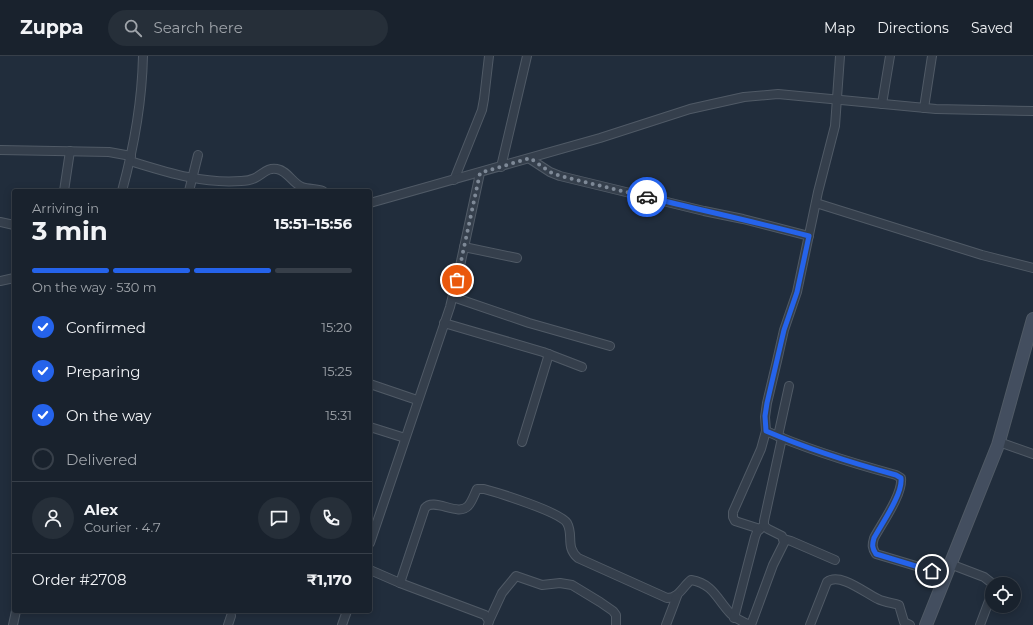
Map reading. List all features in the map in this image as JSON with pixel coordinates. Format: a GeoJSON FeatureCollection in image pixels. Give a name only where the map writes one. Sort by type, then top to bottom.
{"type":"FeatureCollection","features":[{"type":"Feature","properties":{"kind":"street"},"geometry":{"type":"LineString","coordinates":[[122,189],[130,159],[141,92],[143,56]]}},
{"type":"Feature","properties":{"kind":"street"},"geometry":{"type":"LineString","coordinates":[[454,180],[482,110],[489,56]]}},
{"type":"Feature","properties":{"kind":"street"},"geometry":{"type":"LineString","coordinates":[[501,167],[527,56]]}},
{"type":"Feature","properties":{"kind":"street"},"geometry":{"type":"LineString","coordinates":[[835,560],[784,539],[782,536],[768,529],[735,521],[733,512],[761,449],[766,431],[765,416],[767,403],[784,330],[797,292],[837,116],[836,100],[840,56]]}},
{"type":"Feature","properties":{"kind":"street"},"geometry":{"type":"LineString","coordinates":[[882,104],[890,56]]}},
{"type":"Feature","properties":{"kind":"street"},"geometry":{"type":"LineString","coordinates":[[924,108],[932,56]]}},
{"type":"Feature","properties":{"kind":"street"},"geometry":{"type":"LineString","coordinates":[[372,202],[600,138],[690,109],[744,97],[778,94],[924,108],[1033,111]]}},
{"type":"Feature","properties":{"kind":"street"},"geometry":{"type":"LineString","coordinates":[[0,150],[109,152],[166,173],[193,179],[221,182],[242,181],[256,178],[266,170],[278,169],[285,173],[300,187],[312,189]]}},
{"type":"Feature","properties":{"kind":"street"},"geometry":{"type":"LineString","coordinates":[[64,189],[70,152]]}},
{"type":"Feature","properties":{"kind":"street"},"geometry":{"type":"LineString","coordinates":[[190,189],[198,155]]}},
{"type":"Feature","properties":{"kind":"street"},"geometry":{"type":"LineString","coordinates":[[530,158],[550,172],[560,176],[809,236]]}},
{"type":"Feature","properties":{"kind":"street"},"geometry":{"type":"LineString","coordinates":[[372,537],[453,297],[480,173]]}},
{"type":"Feature","properties":{"kind":"street"},"geometry":{"type":"LineString","coordinates":[[816,203],[982,255],[1033,268]]}},
{"type":"Feature","properties":{"kind":"street"},"geometry":{"type":"LineString","coordinates":[[0,222],[12,225]]}},
{"type":"Feature","properties":{"kind":"street"},"geometry":{"type":"LineString","coordinates":[[464,247],[517,258]]}},
{"type":"Feature","properties":{"kind":"street"},"geometry":{"type":"LineString","coordinates":[[0,281],[12,278]]}},
{"type":"Feature","properties":{"kind":"street"},"geometry":{"type":"LineString","coordinates":[[453,297],[528,323],[610,346]]}},
{"type":"Feature","properties":{"kind":"street"},"geometry":{"type":"LineString","coordinates":[[928,624],[950,564],[999,442],[1033,319]]}},
{"type":"Feature","properties":{"kind":"street"},"geometry":{"type":"LineString","coordinates":[[444,323],[548,354],[582,367]]}},
{"type":"Feature","properties":{"kind":"street"},"geometry":{"type":"LineString","coordinates":[[522,442],[548,354]]}},
{"type":"Feature","properties":{"kind":"street"},"geometry":{"type":"LineString","coordinates":[[372,385],[418,400]]}},
{"type":"Feature","properties":{"kind":"street"},"geometry":{"type":"LineString","coordinates":[[734,618],[753,543],[757,532],[762,528],[781,450],[780,437],[789,386]]}},
{"type":"Feature","properties":{"kind":"street"},"geometry":{"type":"LineString","coordinates":[[372,428],[405,438]]}},
{"type":"Feature","properties":{"kind":"street"},"geometry":{"type":"LineString","coordinates":[[766,431],[860,465],[896,475],[901,478],[898,496],[874,538],[872,545],[873,550],[876,554],[946,575]]}},
{"type":"Feature","properties":{"kind":"street"},"geometry":{"type":"LineString","coordinates":[[999,442],[1033,454]]}},
{"type":"Feature","properties":{"kind":"street"},"geometry":{"type":"LineString","coordinates":[[400,583],[427,505],[432,504],[458,510],[464,509],[468,506],[477,489],[484,489],[562,518],[569,527],[572,551],[578,558],[667,598],[676,596]]}},
{"type":"Feature","properties":{"kind":"street"},"geometry":{"type":"LineString","coordinates":[[666,625],[676,596],[691,580],[704,584],[721,600],[734,618],[750,625],[773,565],[784,543],[784,539]]}},
{"type":"Feature","properties":{"kind":"street"},"geometry":{"type":"LineString","coordinates":[[950,564],[985,578]]}},
{"type":"Feature","properties":{"kind":"street"},"geometry":{"type":"LineString","coordinates":[[372,571],[400,583],[480,612],[486,615],[489,623]]}},
{"type":"Feature","properties":{"kind":"street"},"geometry":{"type":"LineString","coordinates":[[489,623],[502,594],[516,576],[542,585],[560,583],[576,587],[613,611],[616,615],[616,625]]}},
{"type":"Feature","properties":{"kind":"street"},"geometry":{"type":"LineString","coordinates":[[810,625],[827,582],[835,579],[850,584],[877,599],[899,605],[904,622],[910,625]]}},
{"type":"Feature","properties":{"kind":"street"},"geometry":{"type":"LineString","coordinates":[[980,625],[985,612]]}},
{"type":"Feature","properties":{"kind":"street"},"geometry":{"type":"LineString","coordinates":[[13,625],[16,613]]}},
{"type":"Feature","properties":{"kind":"street"},"geometry":{"type":"LineString","coordinates":[[342,625],[345,613]]}},
{"type":"Feature","properties":{"kind":"street"},"geometry":{"type":"LineString","coordinates":[[228,625],[231,616]]}},
{"type":"Feature","properties":{"kind":"way so far"},"geometry":{"type":"LineString","coordinates":[[457,280],[480,173],[530,158],[550,172],[560,176],[647,197]]}},
{"type":"Feature","properties":{"kind":"route"},"geometry":{"type":"LineString","coordinates":[[647,197],[809,236],[797,292],[784,330],[767,403],[765,416],[766,431],[821,452],[896,475],[901,478],[898,496],[874,538],[872,545],[873,550],[876,554],[932,571]]}}]}
